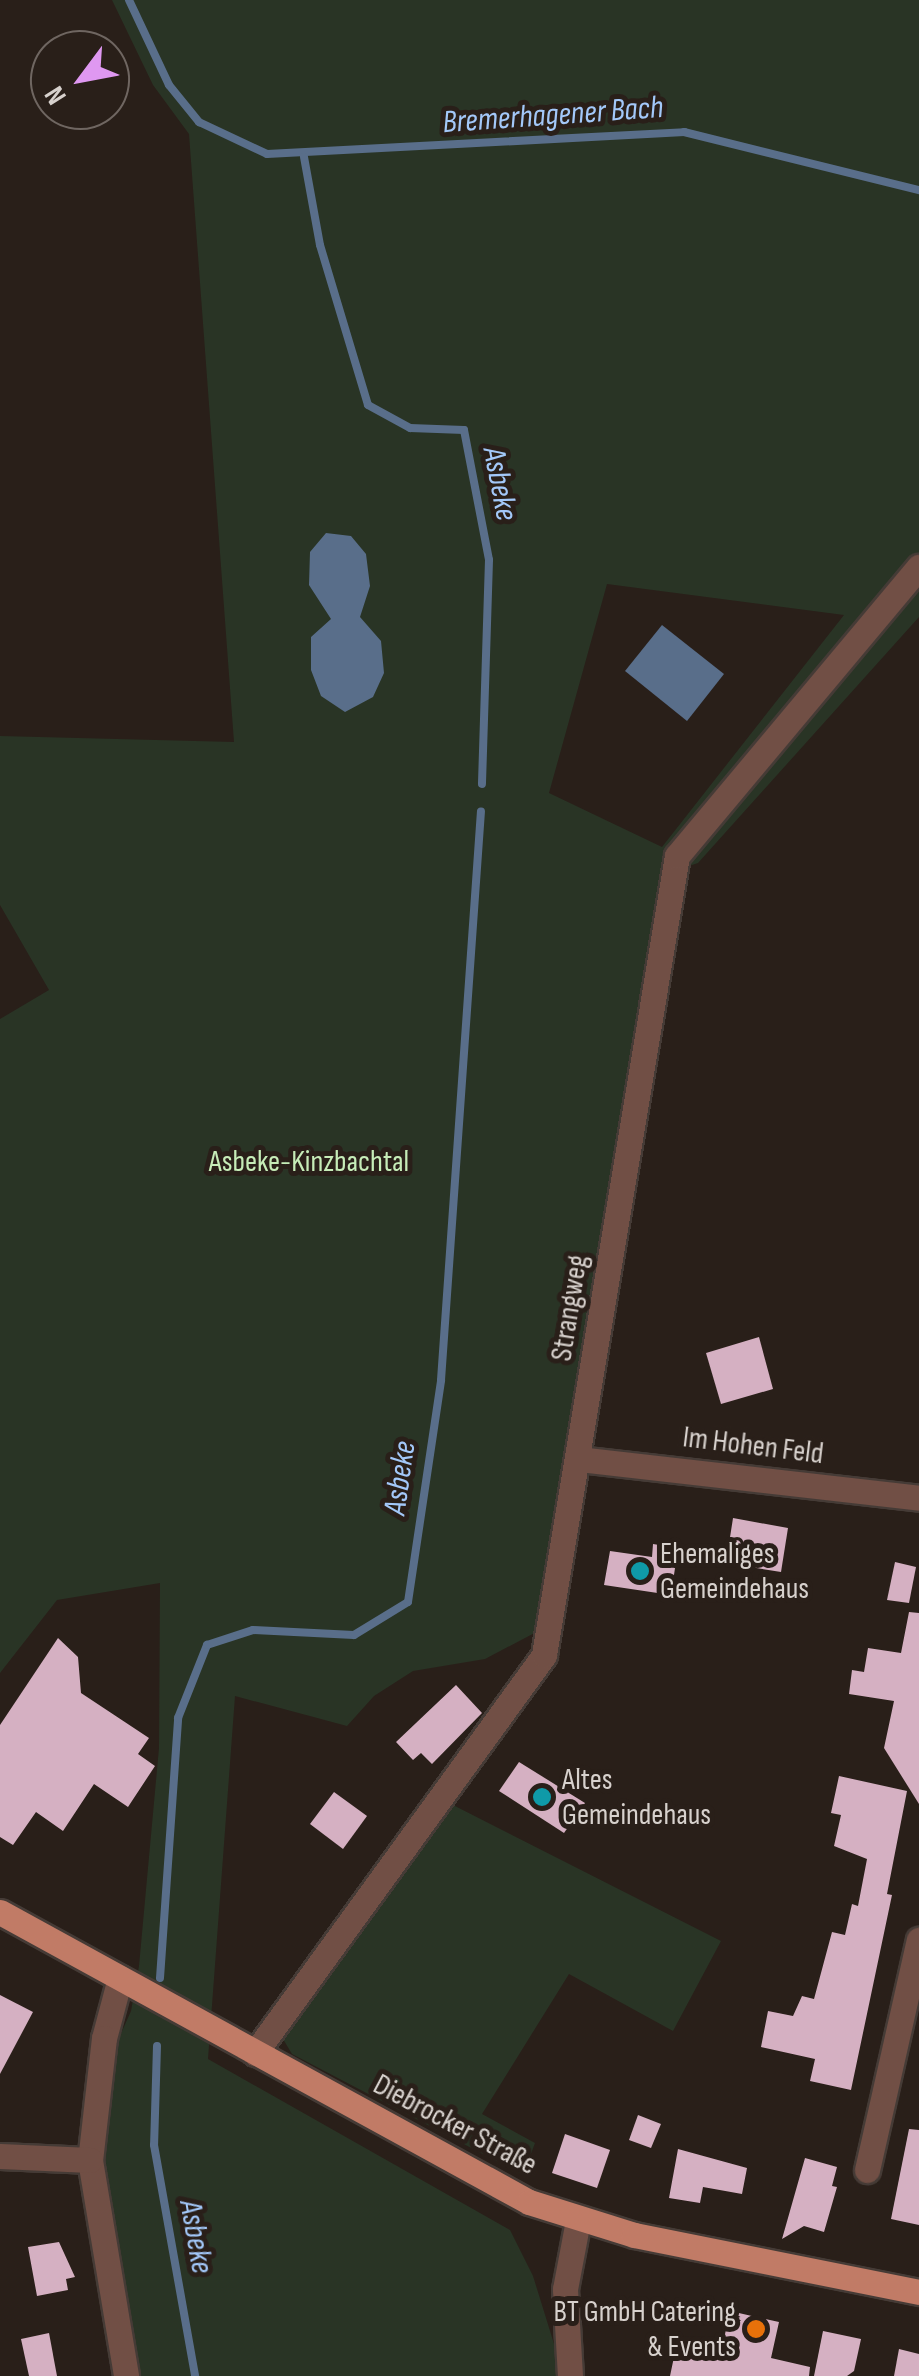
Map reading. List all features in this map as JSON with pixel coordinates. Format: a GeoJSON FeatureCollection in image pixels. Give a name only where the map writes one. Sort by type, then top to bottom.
{"type":"FeatureCollection","features":[{"type":"Feature","properties":{"kind":"main road","name":"Diebrocker Straße"},"geometry":{"type":"LineString","coordinates":[[0,1912],[485,2180],[578,2220],[919,2292]]}},
{"type":"Feature","properties":{"kind":"street","name":"Strangweg"},"geometry":{"type":"LineString","coordinates":[[254,2053],[544,1654],[677,856],[919,567]]}},
{"type":"Feature","properties":{"kind":"street","name":"Im Hohen Feld"},"geometry":{"type":"LineString","coordinates":[[579,1459],[919,1498]]}},
{"type":"Feature","properties":{"kind":"street"},"geometry":{"type":"LineString","coordinates":[[867,2170],[908,2045],[919,1940]]}},
{"type":"Feature","properties":{"kind":"street"},"geometry":{"type":"LineString","coordinates":[[120,1978],[104,2038],[90,2160],[126,2376]]}},
{"type":"Feature","properties":{"kind":"street"},"geometry":{"type":"LineString","coordinates":[[0,2156],[90,2160]]}},
{"type":"Feature","properties":{"kind":"street"},"geometry":{"type":"LineString","coordinates":[[570,2376],[565,2289],[578,2220]]}},
{"type":"Feature","properties":{"kind":"green space","name":"Asbeke-Kinzbachtal"},"geometry":{"type":"Polygon","coordinates":[[[112,0],[919,0],[919,617],[698,863],[680,869],[542,1629],[485,1659],[413,1671],[374,1696],[347,1726],[235,1696],[208,2059],[510,2230],[533,2276],[564,2376],[134,2376],[86,2112],[131,2011],[139,1966],[159,1748],[160,1583],[57,1600],[0,1673],[0,1019],[49,990],[0,905],[0,736],[234,742],[189,134],[153,85],[130,30],[126,30],[112,0]],[[607,584],[549,793],[662,847],[844,615],[607,584]]]}},
{"type":"Feature","properties":{"kind":"green space"},"geometry":{"type":"Polygon","coordinates":[[[451,1804],[721,1941],[673,2031],[569,1974],[482,2114],[535,2143],[523,2175],[292,2054],[283,2039],[451,1804]]]}},
{"type":"Feature","properties":{"kind":"water"},"geometry":{"type":"Polygon","coordinates":[[[326,533],[351,536],[366,554],[370,586],[360,617],[381,641],[384,673],[373,697],[345,712],[321,696],[311,670],[311,637],[331,619],[309,585],[310,552],[326,533]]]}},
{"type":"Feature","properties":{"kind":"water"},"geometry":{"type":"Polygon","coordinates":[[[662,625],[724,674],[687,721],[625,671],[662,625]]]}},
{"type":"Feature","properties":{"kind":"building"},"geometry":{"type":"Polygon","coordinates":[[[759,1337],[773,1389],[721,1404],[706,1353],[759,1337]]]}},
{"type":"Feature","properties":{"kind":"building"},"geometry":{"type":"Polygon","coordinates":[[[733,1518],[788,1528],[781,1572],[726,1563],[733,1518]]]}},
{"type":"Feature","properties":{"kind":"building","name":"Ehemaliges Gemeindehaus"},"geometry":{"type":"Polygon","coordinates":[[[653,1544],[678,1548],[671,1595],[604,1585],[610,1551],[652,1557],[653,1544]]]}},
{"type":"Feature","properties":{"kind":"building"},"geometry":{"type":"Polygon","coordinates":[[[895,1562],[916,1567],[909,1603],[887,1600],[895,1562]]]}},
{"type":"Feature","properties":{"kind":"building"},"geometry":{"type":"Polygon","coordinates":[[[909,1612],[919,1613],[919,1804],[884,1748],[894,1701],[849,1694],[852,1670],[864,1672],[868,1648],[901,1653],[909,1612]]]}},
{"type":"Feature","properties":{"kind":"building"},"geometry":{"type":"Polygon","coordinates":[[[58,1638],[78,1657],[81,1693],[149,1738],[138,1754],[155,1766],[128,1807],[94,1784],[63,1831],[36,1812],[13,1845],[0,1837],[0,1725],[58,1638]]]}},
{"type":"Feature","properties":{"kind":"building"},"geometry":{"type":"Polygon","coordinates":[[[456,1685],[482,1713],[432,1764],[421,1753],[413,1760],[396,1742],[456,1685]]]}},
{"type":"Feature","properties":{"kind":"building","name":"Altes Gemeindehaus"},"geometry":{"type":"Polygon","coordinates":[[[519,1762],[585,1803],[564,1833],[499,1791],[519,1762]]]}},
{"type":"Feature","properties":{"kind":"building"},"geometry":{"type":"Polygon","coordinates":[[[839,1776],[907,1791],[887,1894],[892,1895],[851,2090],[810,2081],[815,2059],[761,2047],[768,2011],[793,2016],[802,1996],[814,1999],[832,1932],[845,1935],[852,1904],[858,1906],[867,1859],[834,1846],[841,1815],[831,1813],[839,1776]]]}},
{"type":"Feature","properties":{"kind":"building"},"geometry":{"type":"Polygon","coordinates":[[[334,1792],[367,1816],[343,1849],[310,1824],[334,1792]]]}},
{"type":"Feature","properties":{"kind":"building"},"geometry":{"type":"Polygon","coordinates":[[[0,1995],[33,2012],[0,2074],[0,1995]]]}},
{"type":"Feature","properties":{"kind":"building"},"geometry":{"type":"Polygon","coordinates":[[[638,2115],[661,2124],[651,2148],[629,2140],[638,2115]]]}},
{"type":"Feature","properties":{"kind":"building"},"geometry":{"type":"Polygon","coordinates":[[[909,2129],[919,2130],[919,2225],[891,2219],[909,2129]]]}},
{"type":"Feature","properties":{"kind":"building"},"geometry":{"type":"Polygon","coordinates":[[[565,2134],[610,2150],[597,2188],[552,2173],[565,2134]]]}},
{"type":"Feature","properties":{"kind":"building"},"geometry":{"type":"Polygon","coordinates":[[[678,2149],[747,2168],[742,2194],[703,2187],[700,2203],[669,2198],[678,2149]]]}},
{"type":"Feature","properties":{"kind":"building"},"geometry":{"type":"Polygon","coordinates":[[[805,2158],[837,2167],[832,2186],[837,2187],[824,2232],[804,2226],[782,2239],[805,2158]]]}},
{"type":"Feature","properties":{"kind":"building"},"geometry":{"type":"Polygon","coordinates":[[[59,2242],[75,2277],[66,2279],[68,2290],[37,2296],[28,2247],[59,2242]]]}},
{"type":"Feature","properties":{"kind":"building"},"geometry":{"type":"Polygon","coordinates":[[[730,2311],[779,2322],[771,2358],[810,2367],[809,2376],[670,2376],[678,2338],[722,2348],[730,2311]]]}},
{"type":"Feature","properties":{"kind":"building"},"geometry":{"type":"Polygon","coordinates":[[[823,2331],[861,2339],[854,2371],[847,2376],[814,2376],[823,2331]]]}},
{"type":"Feature","properties":{"kind":"building"},"geometry":{"type":"Polygon","coordinates":[[[49,2333],[57,2376],[29,2376],[21,2339],[49,2333]]]}},
{"type":"Feature","properties":{"kind":"building"},"geometry":{"type":"Polygon","coordinates":[[[899,2349],[919,2354],[919,2376],[894,2376],[899,2349]]]}},
{"type":"Feature","properties":{"kind":"waterway","name":"Bremerhagener Bach"},"geometry":{"type":"LineString","coordinates":[[129,0],[169,85],[199,122],[267,154],[684,132],[919,190]]}},
{"type":"Feature","properties":{"kind":"waterway","name":"Asbeke"},"geometry":{"type":"LineString","coordinates":[[304,157],[320,245],[368,405],[410,428],[464,430],[489,560],[482,784]]}},
{"type":"Feature","properties":{"kind":"waterway","name":"Asbeke"},"geometry":{"type":"LineString","coordinates":[[160,1978],[178,1718],[207,1645],[253,1630],[354,1635],[408,1602],[441,1380],[481,811]]}},
{"type":"Feature","properties":{"kind":"waterway","name":"Asbeke"},"geometry":{"type":"LineString","coordinates":[[157,2046],[154,2145],[195,2376]]}},
{"type":"Feature","properties":{"kind":"place","name":"Ehemaliges Gemeindehaus"},"geometry":{"type":"Point","coordinates":[640,1571]}},
{"type":"Feature","properties":{"kind":"place","name":"Altes Gemeindehaus"},"geometry":{"type":"Point","coordinates":[542,1797]}},
{"type":"Feature","properties":{"kind":"place","name":"BT GmbH Catering & Events"},"geometry":{"type":"Point","coordinates":[756,2329]}}]}
